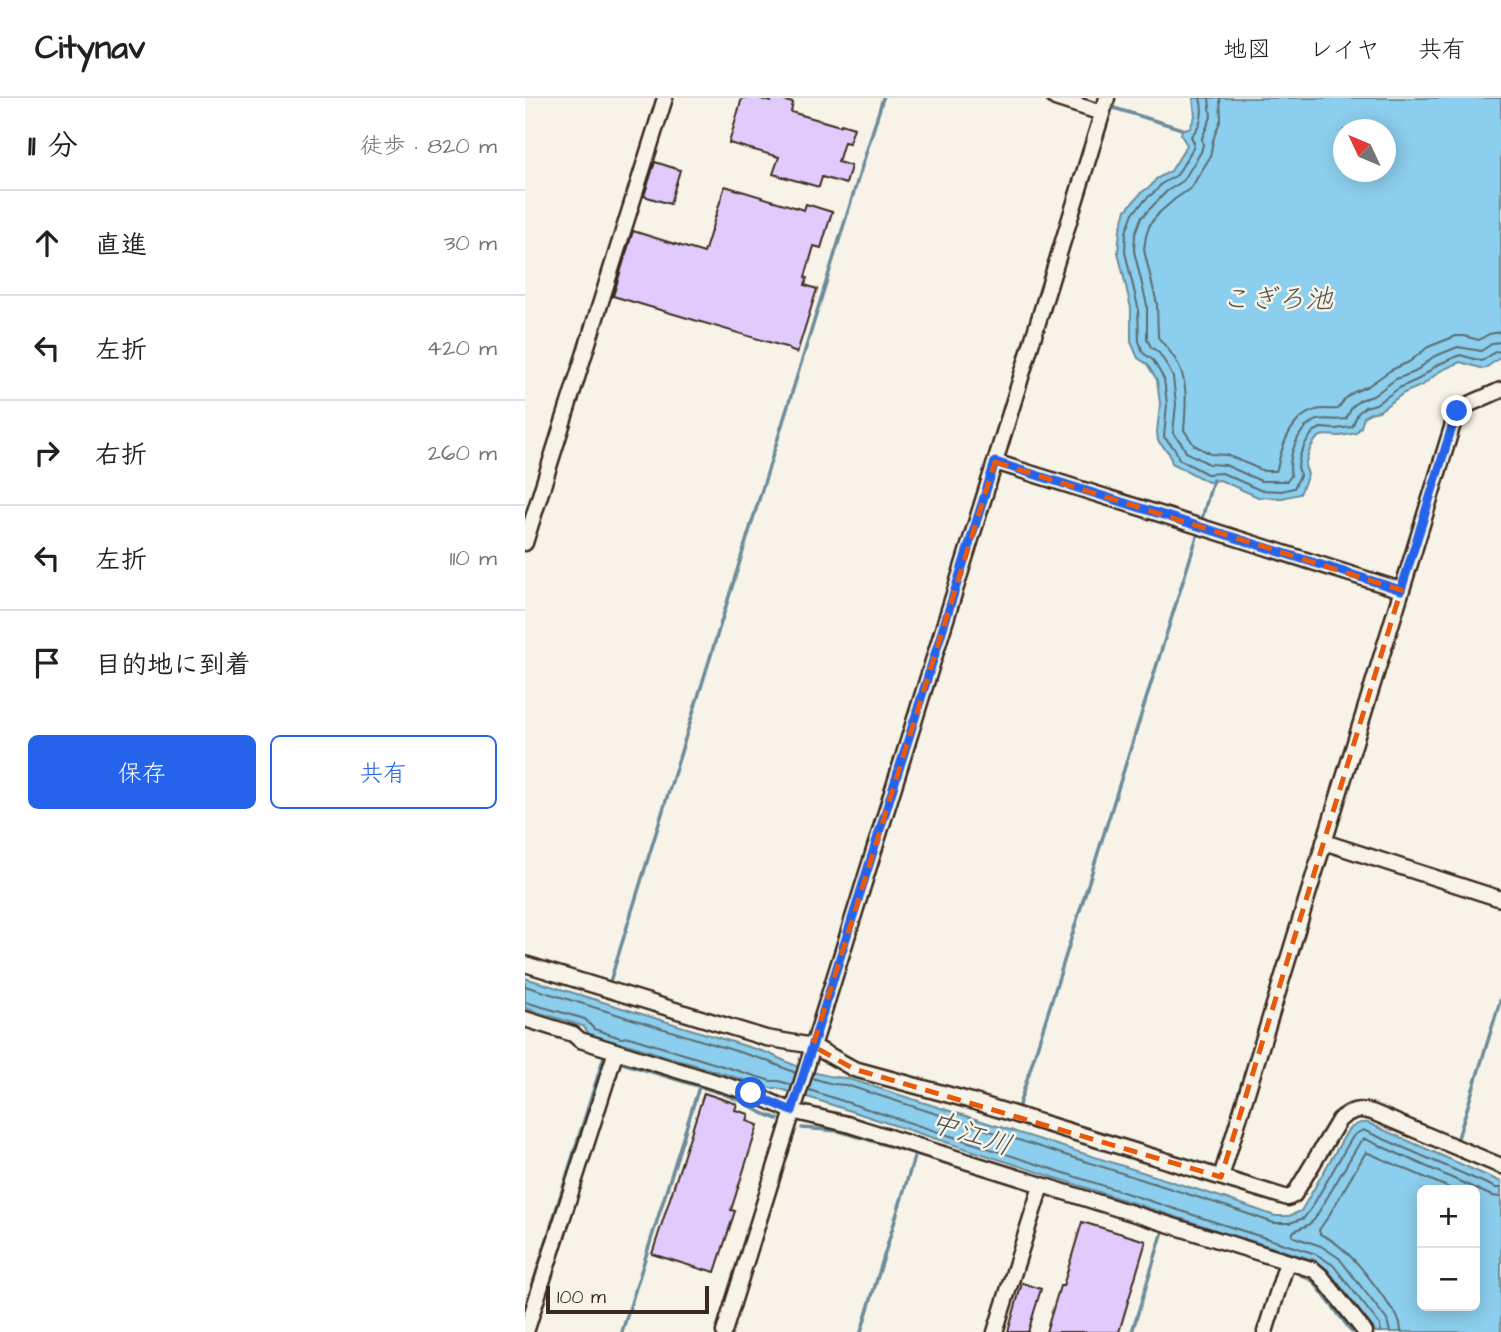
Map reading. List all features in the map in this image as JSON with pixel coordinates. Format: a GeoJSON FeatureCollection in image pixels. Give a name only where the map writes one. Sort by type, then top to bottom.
{"type":"FeatureCollection","features":[{"type":"Feature","properties":{"kind":"street"},"geometry":{"type":"LineString","coordinates":[[525,543],[665,98]]}},
{"type":"Feature","properties":{"kind":"street"},"geometry":{"type":"LineString","coordinates":[[1055,98],[1102,113]]}},
{"type":"Feature","properties":{"kind":"street"},"geometry":{"type":"LineString","coordinates":[[724,1332],[1107,98]]}},
{"type":"Feature","properties":{"kind":"street"},"geometry":{"type":"LineString","coordinates":[[1221,1177],[1457,411],[1501,390]]}},
{"type":"Feature","properties":{"kind":"street"},"geometry":{"type":"LineString","coordinates":[[995,462],[1401,590]]}},
{"type":"Feature","properties":{"kind":"street"},"geometry":{"type":"LineString","coordinates":[[1324,842],[1501,899]]}},
{"type":"Feature","properties":{"kind":"street"},"geometry":{"type":"LineString","coordinates":[[525,964],[811,1051],[854,1069],[968,1100],[1288,1198],[1294,1195],[1339,1119],[1349,1111],[1360,1108],[1501,1166]]}},
{"type":"Feature","properties":{"kind":"street"},"geometry":{"type":"LineString","coordinates":[[525,1019],[573,1034],[580,1040],[598,1046],[1314,1270],[1365,1332]]}},
{"type":"Feature","properties":{"kind":"street"},"geometry":{"type":"LineString","coordinates":[[526,1332],[615,1051]]}},
{"type":"Feature","properties":{"kind":"street"},"geometry":{"type":"LineString","coordinates":[[995,1332],[1041,1186]]}},
{"type":"Feature","properties":{"kind":"street"},"geometry":{"type":"LineString","coordinates":[[1265,1332],[1287,1262]]}},
{"type":"Feature","properties":{"kind":"highlighted area"},"geometry":{"type":"Polygon","coordinates":[[[995,462],[1401,590],[1221,1177],[854,1069],[813,1046],[995,462]]]}},
{"type":"Feature","properties":{"kind":"water","name":"こぎろ池"},"geometry":{"type":"Polygon","coordinates":[[[1193,98],[1501,98],[1501,357],[1484,369],[1460,362],[1440,371],[1423,385],[1404,393],[1379,411],[1364,417],[1356,433],[1318,438],[1308,454],[1305,466],[1308,474],[1300,494],[1282,498],[1258,497],[1220,480],[1208,482],[1172,463],[1169,453],[1158,441],[1160,404],[1157,380],[1147,364],[1138,358],[1131,342],[1131,308],[1118,252],[1120,230],[1126,210],[1156,179],[1171,171],[1187,145],[1181,135],[1182,129],[1190,128],[1195,116],[1193,98]]]}},
{"type":"Feature","properties":{"kind":"water","name":"中江川"},"geometry":{"type":"Polygon","coordinates":[[[525,978],[768,1053],[816,1073],[846,1078],[1275,1216],[1289,1216],[1301,1211],[1348,1130],[1357,1124],[1368,1123],[1501,1182],[1501,1332],[1376,1332],[1328,1270],[1314,1260],[817,1100],[627,1044],[623,1046],[590,1035],[583,1026],[525,1008],[525,978]]]}},
{"type":"Feature","properties":{"kind":"building"},"geometry":{"type":"Polygon","coordinates":[[[742,98],[758,98],[771,102],[774,98],[793,103],[791,112],[854,128],[849,143],[844,142],[838,162],[851,166],[846,184],[822,177],[819,187],[773,174],[779,157],[729,143],[742,98]]]}},
{"type":"Feature","properties":{"kind":"building"},"geometry":{"type":"Polygon","coordinates":[[[655,162],[680,170],[670,204],[644,196],[655,162]]]}},
{"type":"Feature","properties":{"kind":"building"},"geometry":{"type":"Polygon","coordinates":[[[725,186],[804,210],[806,204],[832,212],[821,248],[814,246],[805,277],[805,285],[817,289],[797,353],[789,348],[613,296],[633,231],[704,253],[725,186]]]}},
{"type":"Feature","properties":{"kind":"building"},"geometry":{"type":"Polygon","coordinates":[[[704,1093],[737,1104],[735,1110],[749,1114],[747,1121],[758,1125],[715,1272],[652,1254],[704,1093]]]}},
{"type":"Feature","properties":{"kind":"building"},"geometry":{"type":"Polygon","coordinates":[[[1082,1222],[1146,1241],[1119,1332],[1046,1332],[1082,1222]]]}},
{"type":"Feature","properties":{"kind":"building"},"geometry":{"type":"Polygon","coordinates":[[[1022,1283],[1041,1289],[1028,1332],[1008,1332],[1022,1283]]]}},
{"type":"Feature","properties":{"kind":"waterway"},"geometry":{"type":"LineString","coordinates":[[609,985],[883,98]]}},
{"type":"Feature","properties":{"kind":"waterway"},"geometry":{"type":"LineString","coordinates":[[1081,98],[1090,101]]}},
{"type":"Feature","properties":{"kind":"waterway"},"geometry":{"type":"LineString","coordinates":[[1114,108],[1182,129]]}},
{"type":"Feature","properties":{"kind":"waterway"},"geometry":{"type":"LineString","coordinates":[[1201,522],[1213,480]]}},
{"type":"Feature","properties":{"kind":"waterway"},"geometry":{"type":"LineString","coordinates":[[1019,1105],[1199,530]]}},
{"type":"Feature","properties":{"kind":"waterway"},"geometry":{"type":"LineString","coordinates":[[1458,1138],[1501,998]]}},
{"type":"Feature","properties":{"kind":"waterway"},"geometry":{"type":"LineString","coordinates":[[525,1027],[573,1042]]}},
{"type":"Feature","properties":{"kind":"waterway"},"geometry":{"type":"LineString","coordinates":[[525,1309],[606,1050]]}},
{"type":"Feature","properties":{"kind":"waterway"},"geometry":{"type":"LineString","coordinates":[[619,1062],[721,1093],[778,1119]]}},
{"type":"Feature","properties":{"kind":"waterway"},"geometry":{"type":"LineString","coordinates":[[622,1332],[699,1087]]}},
{"type":"Feature","properties":{"kind":"waterway"},"geometry":{"type":"LineString","coordinates":[[802,1128],[839,1131],[1023,1186]]}},
{"type":"Feature","properties":{"kind":"waterway"},"geometry":{"type":"LineString","coordinates":[[861,1332],[915,1154]]}},
{"type":"Feature","properties":{"kind":"waterway"},"geometry":{"type":"LineString","coordinates":[[1077,1203],[1227,1250]]}},
{"type":"Feature","properties":{"kind":"waterway"},"geometry":{"type":"LineString","coordinates":[[1132,1332],[1163,1231]]}},
{"type":"Feature","properties":{"kind":"waterway"},"geometry":{"type":"LineString","coordinates":[[1291,1270],[1313,1281],[1352,1332]]}},
{"type":"Feature","properties":{"kind":"route"},"geometry":{"type":"LineString","coordinates":[[751,1093],[792,1111],[995,462],[1401,590],[1457,411]]}}]}
